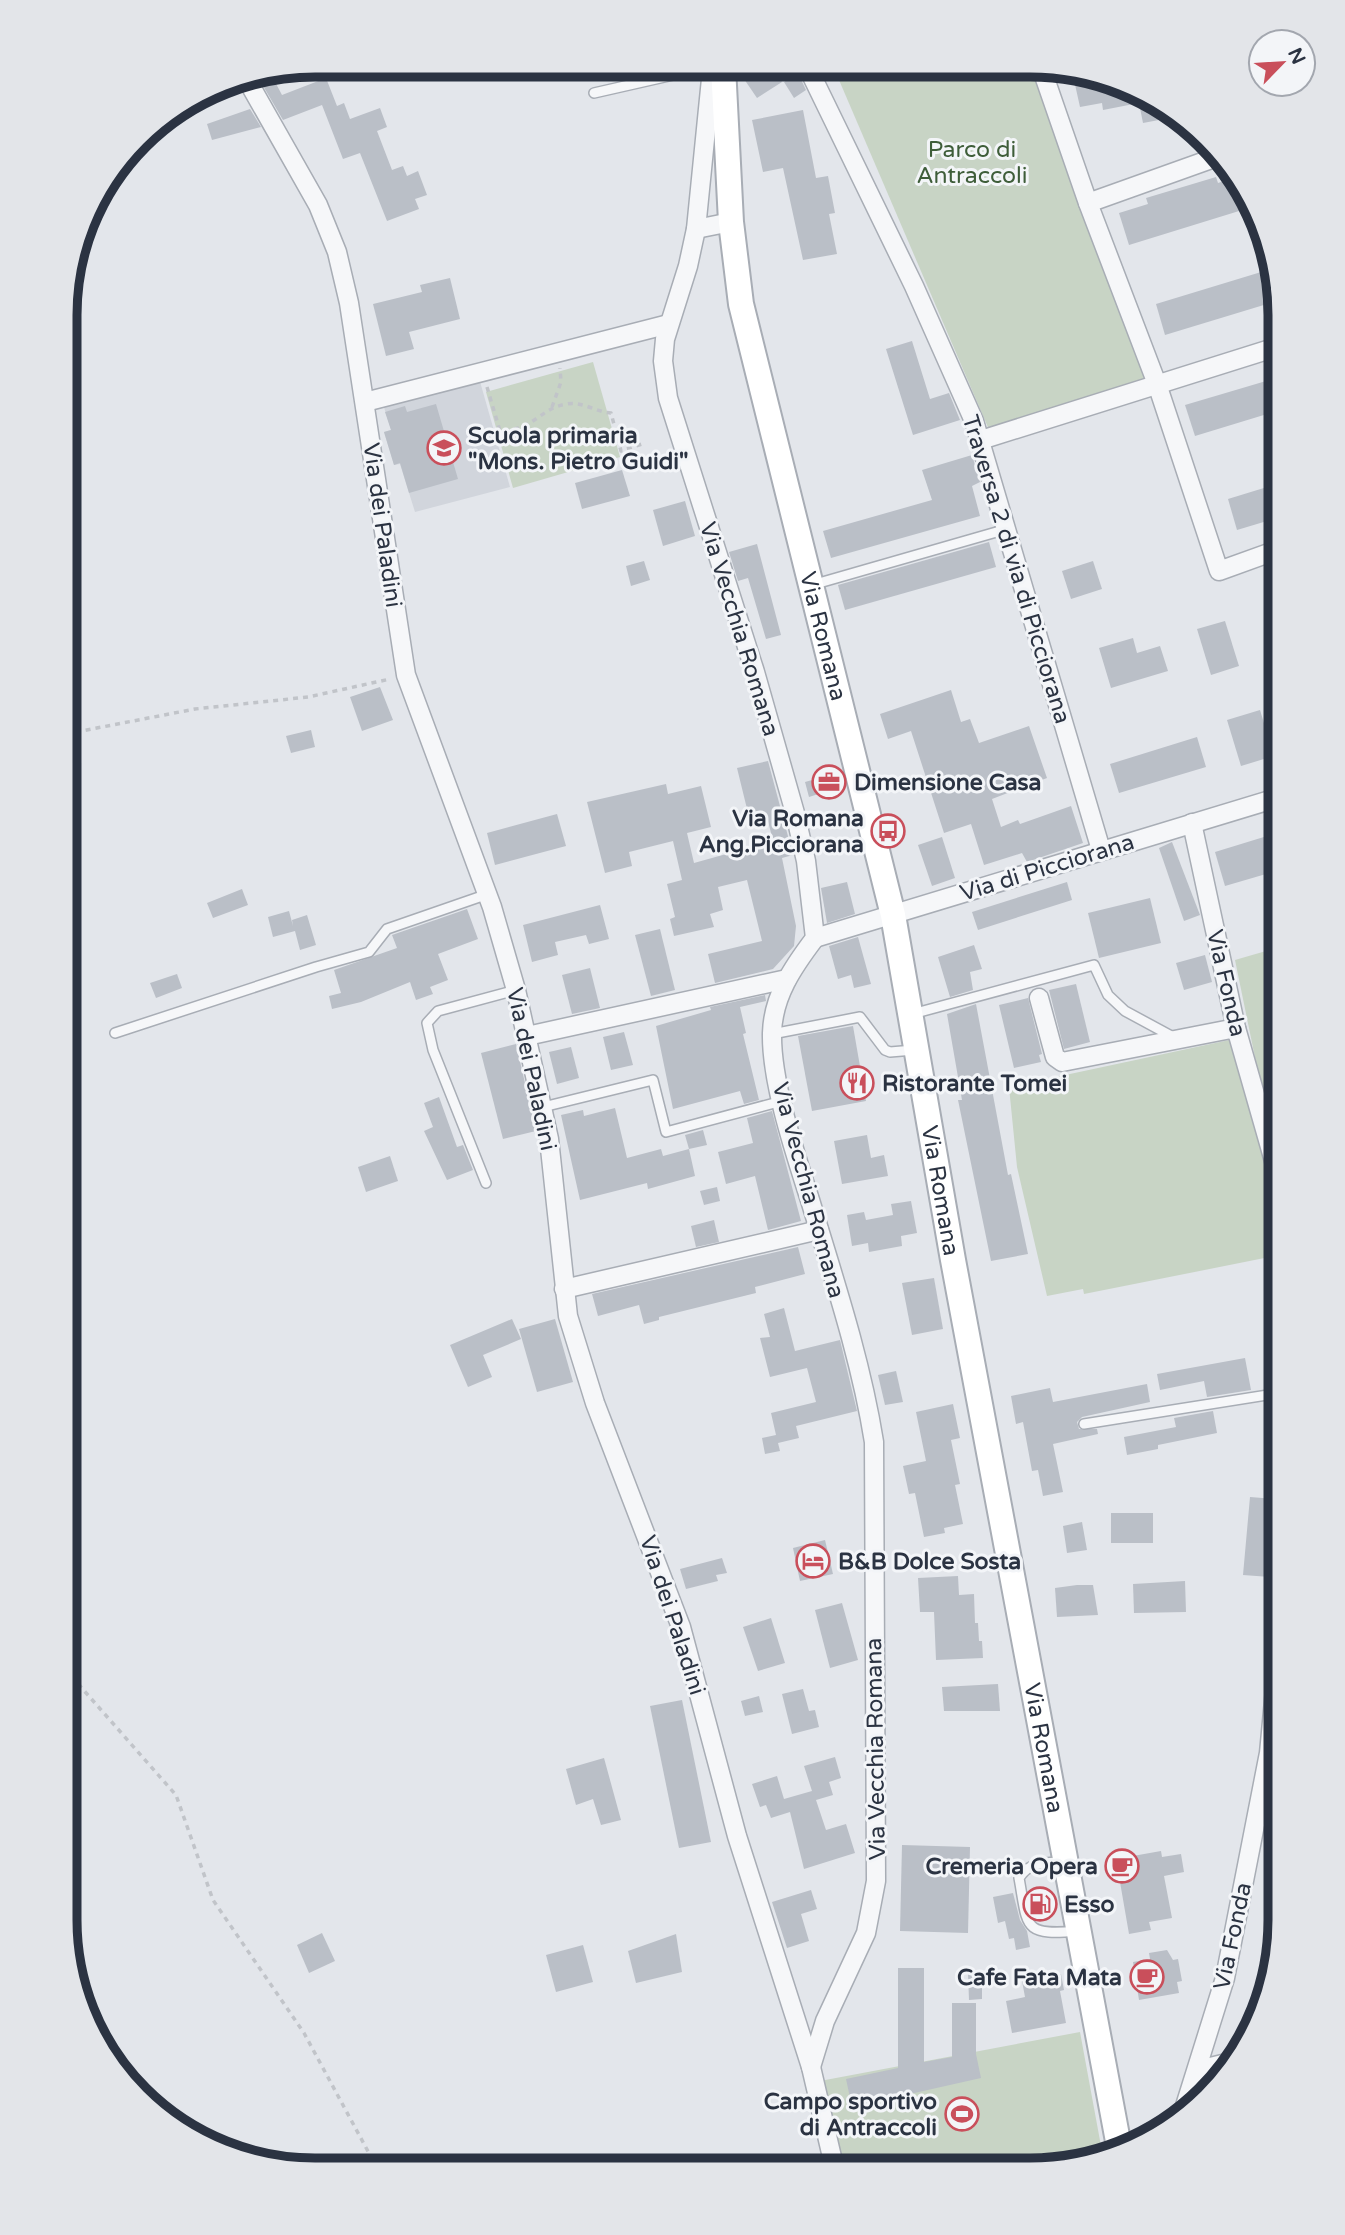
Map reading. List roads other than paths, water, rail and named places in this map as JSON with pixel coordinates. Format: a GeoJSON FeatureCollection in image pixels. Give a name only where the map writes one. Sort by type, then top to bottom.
{"type":"FeatureCollection","features":[{"type":"Feature","properties":{"kind":"main road","name":"Via Romana"},"geometry":{"type":"LineString","coordinates":[[723,77],[730,211],[744,323],[893,915],[1118,2141]]}},
{"type":"Feature","properties":{"kind":"street","name":"Via Vecchia Romana"},"geometry":{"type":"LineString","coordinates":[[711,77],[696,229],[669,324],[663,361],[668,398],[752,660],[806,861],[815,938],[787,979],[775,1008],[772,1034],[782,1101],[868,1405],[874,1442],[873,1632],[878,1803],[873,1907],[866,1933],[825,2021],[811,2067]]}},
{"type":"Feature","properties":{"kind":"street","name":"Traversa 2 di via di Picciorana"},"geometry":{"type":"LineString","coordinates":[[812,77],[914,286],[981,440],[1101,850]]}},
{"type":"Feature","properties":{"kind":"street"},"geometry":{"type":"LineString","coordinates":[[1045,78],[1088,203],[1157,384],[1219,571],[1268,553]]}},
{"type":"Feature","properties":{"kind":"street","name":"Via dei Paladini"},"geometry":{"type":"LineString","coordinates":[[251,87],[305,182],[331,236],[349,303],[406,675],[488,894],[516,989],[543,1107],[564,1289],[582,1363],[681,1627],[737,1836],[811,2067]]}},
{"type":"Feature","properties":{"kind":"street"},"geometry":{"type":"LineString","coordinates":[[1088,203],[1210,160]]}},
{"type":"Feature","properties":{"kind":"street"},"geometry":{"type":"LineString","coordinates":[[698,209],[712,201],[730,211]]}},
{"type":"Feature","properties":{"kind":"street"},"geometry":{"type":"LineString","coordinates":[[696,229],[730,211]]}},
{"type":"Feature","properties":{"kind":"street"},"geometry":{"type":"LineString","coordinates":[[365,402],[669,324]]}},
{"type":"Feature","properties":{"kind":"street"},"geometry":{"type":"LineString","coordinates":[[981,440],[1268,349]]}},
{"type":"Feature","properties":{"kind":"street","name":"Via di Picciorana"},"geometry":{"type":"LineString","coordinates":[[815,938],[1268,801]]}},
{"type":"Feature","properties":{"kind":"street","name":"Via Fonda"},"geometry":{"type":"LineString","coordinates":[[1192,823],[1236,1028],[1267,1138]]}},
{"type":"Feature","properties":{"kind":"street"},"geometry":{"type":"LineString","coordinates":[[527,1036],[787,979]]}},
{"type":"Feature","properties":{"kind":"street"},"geometry":{"type":"LineString","coordinates":[[1039,998],[1055,1057],[1062,1062],[1236,1028]]}},
{"type":"Feature","properties":{"kind":"street"},"geometry":{"type":"LineString","coordinates":[[564,1289],[820,1230]]}},
{"type":"Feature","properties":{"kind":"street","name":"Via Fonda"},"geometry":{"type":"LineString","coordinates":[[1188,2097],[1225,1978],[1267,1787]]}},
{"type":"Feature","properties":{"kind":"street"},"geometry":{"type":"LineString","coordinates":[[1198,2070],[1219,2065]]}},
{"type":"Feature","properties":{"kind":"street"},"geometry":{"type":"LineString","coordinates":[[811,2067],[832,2158]]}},
{"type":"Feature","properties":{"kind":"lane"},"geometry":{"type":"LineString","coordinates":[[594,93],[662,78]]}},
{"type":"Feature","properties":{"kind":"lane"},"geometry":{"type":"LineString","coordinates":[[810,585],[1000,531]]}},
{"type":"Feature","properties":{"kind":"lane"},"geometry":{"type":"LineString","coordinates":[[116,1033],[316,967],[358,957],[378,944],[387,929],[488,894]]}},
{"type":"Feature","properties":{"kind":"lane"},"geometry":{"type":"LineString","coordinates":[[910,1015],[1094,965],[1108,995],[1125,1011],[1177,1040]]}},
{"type":"Feature","properties":{"kind":"lane"},"geometry":{"type":"LineString","coordinates":[[486,1184],[433,1050],[427,1023],[438,1011],[516,989]]}},
{"type":"Feature","properties":{"kind":"lane"},"geometry":{"type":"LineString","coordinates":[[772,1034],[860,1017],[885,1050],[916,1050]]}},
{"type":"Feature","properties":{"kind":"lane"},"geometry":{"type":"LineString","coordinates":[[543,1107],[653,1080],[666,1132],[782,1101]]}},
{"type":"Feature","properties":{"kind":"lane"},"geometry":{"type":"LineString","coordinates":[[1084,1424],[1267,1395]]}},
{"type":"Feature","properties":{"kind":"lane"},"geometry":{"type":"LineString","coordinates":[[1066,1862],[1025,1868],[1019,1878],[1026,1919],[1033,1929],[1046,1934],[1079,1931]]}},
{"type":"Feature","properties":{"kind":"place","name":"Scuola primaria \"Mons. Pietro Guidi\""},"geometry":{"type":"Point","coordinates":[444,448]}},
{"type":"Feature","properties":{"kind":"place","name":"Dimensione Casa"},"geometry":{"type":"Point","coordinates":[829,782]}},
{"type":"Feature","properties":{"kind":"place","name":"Via Romana Ang.Picciorana"},"geometry":{"type":"Point","coordinates":[888,831]}},
{"type":"Feature","properties":{"kind":"place","name":"Ristorante Tomei"},"geometry":{"type":"Point","coordinates":[857,1083]}},
{"type":"Feature","properties":{"kind":"place","name":"B&B Dolce Sosta"},"geometry":{"type":"Point","coordinates":[813,1561]}},
{"type":"Feature","properties":{"kind":"place","name":"Cremeria Opera"},"geometry":{"type":"Point","coordinates":[1122,1866]}},
{"type":"Feature","properties":{"kind":"place","name":"Esso"},"geometry":{"type":"Point","coordinates":[1040,1904]}},
{"type":"Feature","properties":{"kind":"place","name":"Cafe Fata Mata"},"geometry":{"type":"Point","coordinates":[1147,1977]}},
{"type":"Feature","properties":{"kind":"place","name":"Campo sportivo di Antraccoli"},"geometry":{"type":"Point","coordinates":[962,2114]}},
{"type":"Feature","properties":{"kind":"park label","name":"Parco di Antraccoli"},"geometry":{"type":"Point","coordinates":[972,162]}}]}
